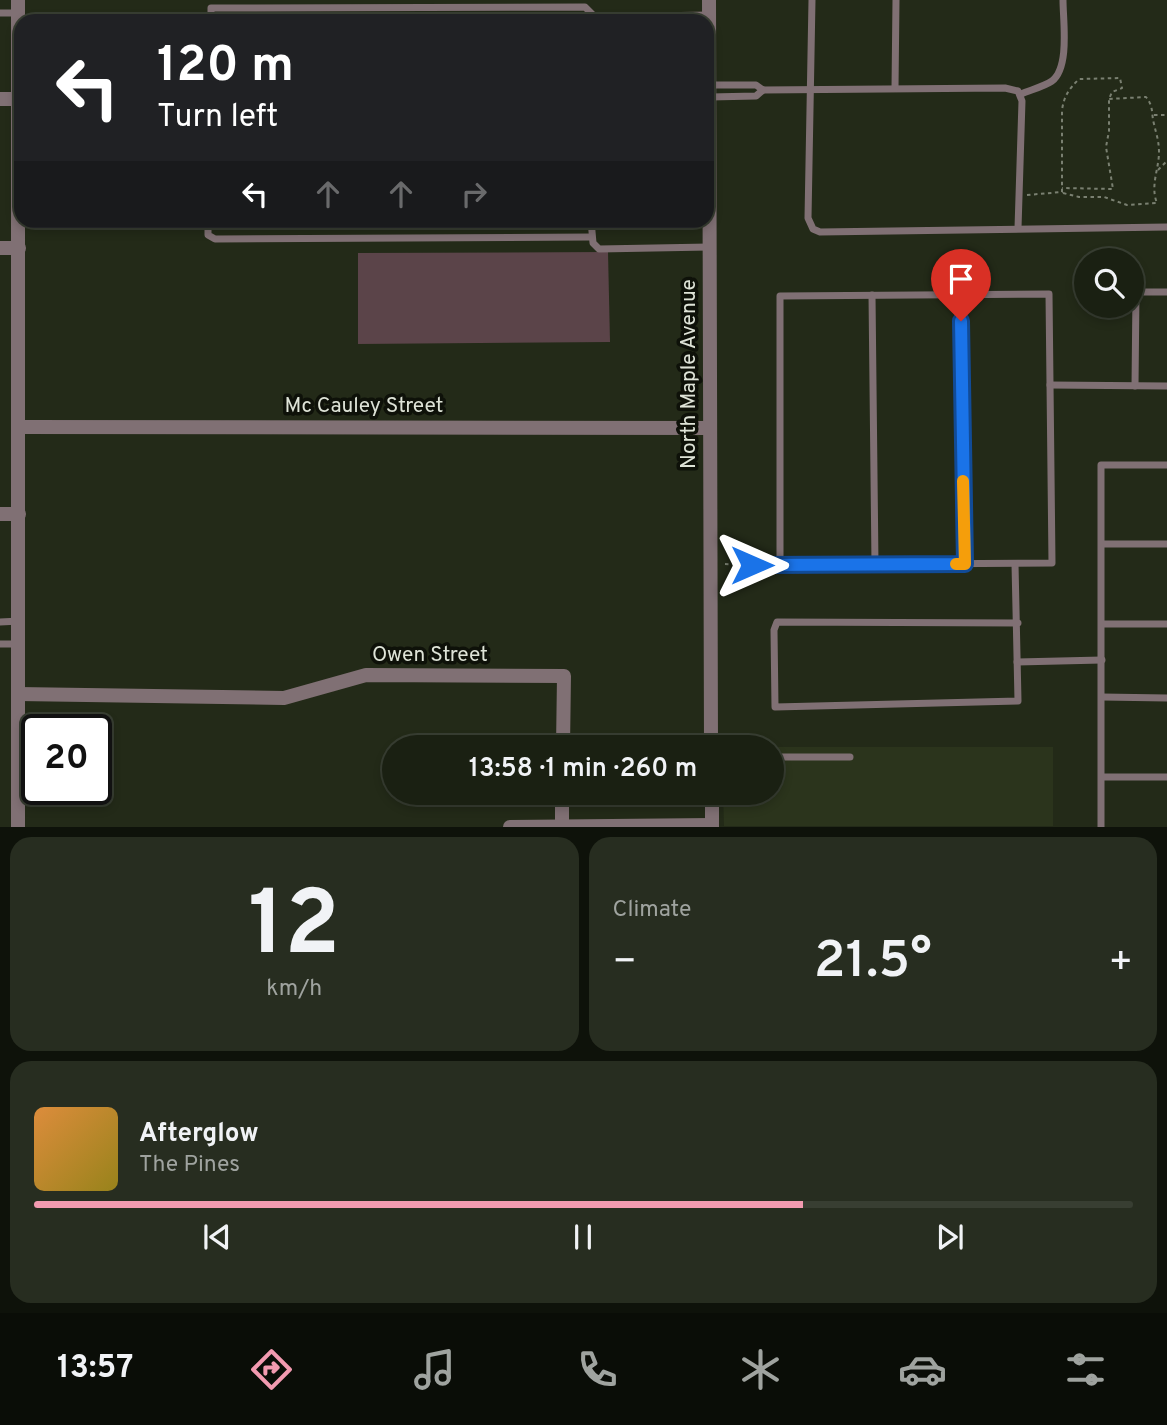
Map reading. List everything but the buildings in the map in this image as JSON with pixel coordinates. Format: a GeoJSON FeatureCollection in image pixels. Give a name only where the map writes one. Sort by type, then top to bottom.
{"type":"FeatureCollection","features":[{"type":"Feature","properties":{"kind":"street"},"geometry":{"type":"LineString","coordinates":[[18,827],[19,228]]}},
{"type":"Feature","properties":{"kind":"street","name":"North Maple Avenue"},"geometry":{"type":"LineString","coordinates":[[710,228],[711,735]]}},
{"type":"Feature","properties":{"kind":"street"},"geometry":{"type":"LineString","coordinates":[[0,248],[19,248]]}},
{"type":"Feature","properties":{"kind":"street","name":"Mc Cauley Street"},"geometry":{"type":"LineString","coordinates":[[18,427],[710,428]]}},
{"type":"Feature","properties":{"kind":"street"},"geometry":{"type":"LineString","coordinates":[[0,514],[19,514]]}},
{"type":"Feature","properties":{"kind":"street","name":"Owen Street"},"geometry":{"type":"LineString","coordinates":[[18,694],[285,698],[366,675],[564,676],[563,735]]}},
{"type":"Feature","properties":{"kind":"street"},"geometry":{"type":"LineString","coordinates":[[562,805],[562,825]]}},
{"type":"Feature","properties":{"kind":"street"},"geometry":{"type":"LineString","coordinates":[[510,827],[712,826],[712,805]]}},
{"type":"Feature","properties":{"kind":"lane"},"geometry":{"type":"LineString","coordinates":[[811,0],[808,218],[813,229],[820,232],[1167,227]]}},
{"type":"Feature","properties":{"kind":"lane"},"geometry":{"type":"LineString","coordinates":[[895,88],[896,0]]}},
{"type":"Feature","properties":{"kind":"lane"},"geometry":{"type":"LineString","coordinates":[[1021,94],[1053,80],[1061,69],[1064,57],[1063,0]]}},
{"type":"Feature","properties":{"kind":"lane"},"geometry":{"type":"LineString","coordinates":[[211,14],[211,8],[397,4],[585,6],[591,14]]}},
{"type":"Feature","properties":{"kind":"lane"},"geometry":{"type":"LineString","coordinates":[[0,13],[18,6]]}},
{"type":"Feature","properties":{"kind":"lane"},"geometry":{"type":"LineString","coordinates":[[642,14],[709,7]]}},
{"type":"Feature","properties":{"kind":"lane"},"geometry":{"type":"LineString","coordinates":[[714,90],[737,85],[756,85],[763,90],[1005,88],[1021,94]]}},
{"type":"Feature","properties":{"kind":"lane"},"geometry":{"type":"LineString","coordinates":[[737,85],[737,97]]}},
{"type":"Feature","properties":{"kind":"lane"},"geometry":{"type":"LineString","coordinates":[[714,92],[737,97],[756,96],[763,90]]}},
{"type":"Feature","properties":{"kind":"lane"},"geometry":{"type":"LineString","coordinates":[[1018,228],[1021,94]]}},
{"type":"Feature","properties":{"kind":"lane"},"geometry":{"type":"LineString","coordinates":[[208,228],[208,235],[215,239],[591,237]]}},
{"type":"Feature","properties":{"kind":"lane"},"geometry":{"type":"LineString","coordinates":[[591,228],[594,246],[599,248],[710,247]]}},
{"type":"Feature","properties":{"kind":"lane"},"geometry":{"type":"LineString","coordinates":[[1135,386],[1136,292],[1167,292]]}},
{"type":"Feature","properties":{"kind":"lane"},"geometry":{"type":"LineString","coordinates":[[752,565],[780,565],[875,564],[1015,564],[1052,563],[1049,294],[779,296],[780,565]]}},
{"type":"Feature","properties":{"kind":"lane"},"geometry":{"type":"LineString","coordinates":[[872,295],[875,564]]}},
{"type":"Feature","properties":{"kind":"lane"},"geometry":{"type":"LineString","coordinates":[[960,295],[965,564]]}},
{"type":"Feature","properties":{"kind":"lane"},"geometry":{"type":"LineString","coordinates":[[1050,385],[1167,386]]}},
{"type":"Feature","properties":{"kind":"lane"},"geometry":{"type":"LineString","coordinates":[[1101,827],[1101,465],[1167,465]]}},
{"type":"Feature","properties":{"kind":"lane"},"geometry":{"type":"LineString","coordinates":[[1102,544],[1167,544]]}},
{"type":"Feature","properties":{"kind":"lane"},"geometry":{"type":"LineString","coordinates":[[1015,564],[1018,623],[1018,701],[775,707],[774,630],[777,622],[1018,623]]}},
{"type":"Feature","properties":{"kind":"lane"},"geometry":{"type":"LineString","coordinates":[[0,622],[20,621]]}},
{"type":"Feature","properties":{"kind":"lane"},"geometry":{"type":"LineString","coordinates":[[1102,624],[1167,624]]}},
{"type":"Feature","properties":{"kind":"lane"},"geometry":{"type":"LineString","coordinates":[[0,644],[19,644]]}},
{"type":"Feature","properties":{"kind":"lane"},"geometry":{"type":"LineString","coordinates":[[1017,662],[1102,660]]}},
{"type":"Feature","properties":{"kind":"lane"},"geometry":{"type":"LineString","coordinates":[[1102,697],[1167,698]]}},
{"type":"Feature","properties":{"kind":"lane"},"geometry":{"type":"LineString","coordinates":[[784,757],[850,757]]}},
{"type":"Feature","properties":{"kind":"lane"},"geometry":{"type":"LineString","coordinates":[[1102,777],[1167,777]]}},
{"type":"Feature","properties":{"kind":"path"},"geometry":{"type":"LineString","coordinates":[[1062,188],[1113,189],[1106,147],[1109,99],[1112,92],[1122,88],[1120,78],[1079,79],[1063,99],[1062,188],[1062,192]]}},
{"type":"Feature","properties":{"kind":"path"},"geometry":{"type":"LineString","coordinates":[[1019,195],[1062,192],[1079,197],[1104,197],[1127,205],[1157,202],[1154,192],[1159,153],[1153,107],[1146,97],[1109,99]]}},
{"type":"Feature","properties":{"kind":"path"},"geometry":{"type":"LineString","coordinates":[[1153,115],[1167,115]]}},
{"type":"Feature","properties":{"kind":"path"},"geometry":{"type":"LineString","coordinates":[[1157,171],[1167,161]]}},
{"type":"Feature","properties":{"kind":"path"},"geometry":{"type":"LineString","coordinates":[[720,564],[752,565]]}},
{"type":"Feature","properties":{"kind":"shaded area"},"geometry":{"type":"Polygon","coordinates":[[[608,252],[610,342],[358,344],[358,253],[608,252]]]}},
{"type":"Feature","properties":{"kind":"shaded area"},"geometry":{"type":"Polygon","coordinates":[[[784,747],[1053,747],[1053,826],[724,826],[723,805],[784,805],[784,747]]]}},
{"type":"Feature","properties":{"kind":"slow traffic"},"geometry":{"type":"LineString","coordinates":[[956,564],[965,564],[963,481]]}},
{"type":"Feature","properties":{"kind":"route"},"geometry":{"type":"LineString","coordinates":[[752,565],[965,564],[961,321]]}}]}
